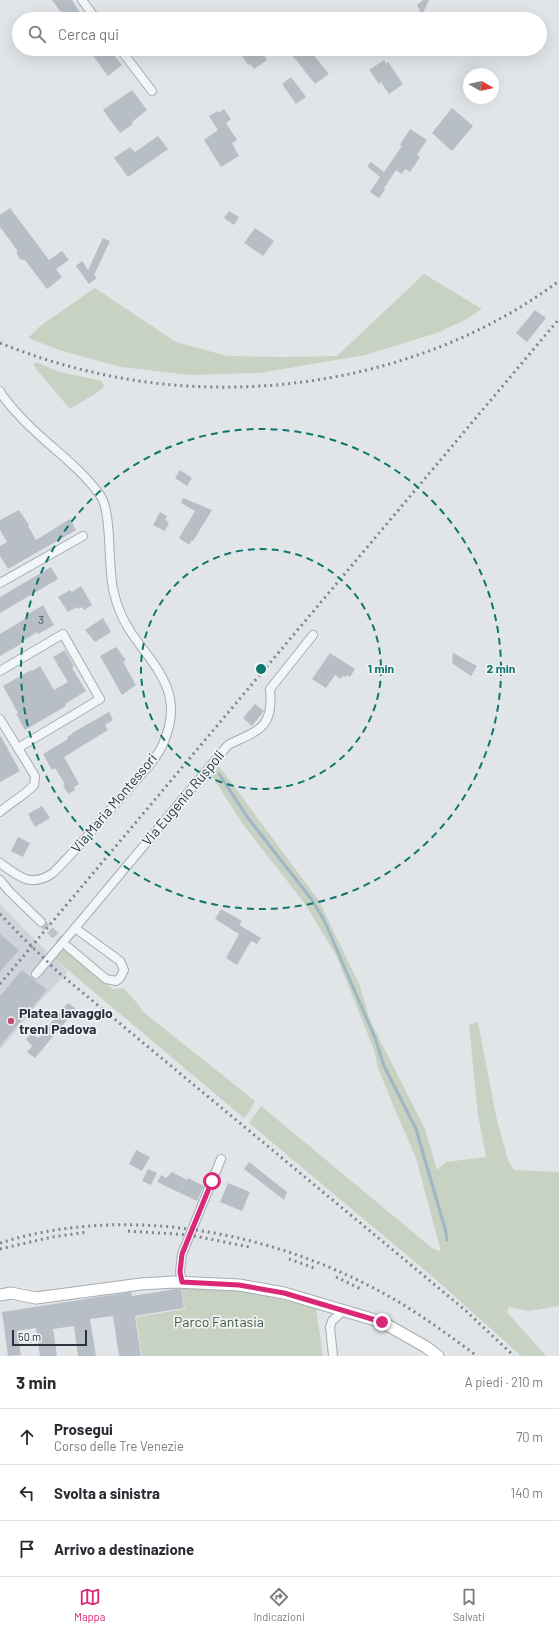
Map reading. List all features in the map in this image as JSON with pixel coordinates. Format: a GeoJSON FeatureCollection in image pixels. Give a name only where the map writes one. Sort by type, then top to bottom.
{"type":"FeatureCollection","features":[{"type":"Feature","properties":{"kind":"main road"},"geometry":{"type":"LineString","coordinates":[[0,1295],[11,1293],[36,1298],[141,1284],[182,1282],[260,1288],[284,1293],[382,1322],[426,1347],[438,1356]]}},
{"type":"Feature","properties":{"kind":"street"},"geometry":{"type":"LineString","coordinates":[[82,0],[91,12]]}},
{"type":"Feature","properties":{"kind":"street"},"geometry":{"type":"LineString","coordinates":[[125,56],[152,91]]}},
{"type":"Feature","properties":{"kind":"street","name":"Via Maria Montessori"},"geometry":{"type":"LineString","coordinates":[[0,391],[25,422],[68,460],[102,497],[106,513],[113,592],[119,610],[129,630],[159,671],[167,689],[171,709],[169,726],[163,745],[105,817],[54,873],[41,879],[28,880],[0,863]]}},
{"type":"Feature","properties":{"kind":"street"},"geometry":{"type":"LineString","coordinates":[[0,583],[83,536]]}},
{"type":"Feature","properties":{"kind":"street"},"geometry":{"type":"LineString","coordinates":[[0,670],[63,634],[100,699],[18,748]]}},
{"type":"Feature","properties":{"kind":"street","name":"Via Eugenio Ruspoli"},"geometry":{"type":"LineString","coordinates":[[36,974],[228,745],[258,731],[268,719],[271,701],[270,689],[313,635]]}},
{"type":"Feature","properties":{"kind":"street"},"geometry":{"type":"LineString","coordinates":[[0,721],[35,776],[34,785],[26,794],[8,805],[0,812]]}},
{"type":"Feature","properties":{"kind":"street"},"geometry":{"type":"LineString","coordinates":[[0,880],[9,891],[41,922]]}},
{"type":"Feature","properties":{"kind":"street"},"geometry":{"type":"LineString","coordinates":[[68,947],[106,979],[116,981],[122,975],[123,966],[120,962],[75,928]]}},
{"type":"Feature","properties":{"kind":"street"},"geometry":{"type":"LineString","coordinates":[[182,1282],[180,1272],[182,1254],[221,1159]]}},
{"type":"Feature","properties":{"kind":"street"},"geometry":{"type":"LineString","coordinates":[[333,1356],[330,1327],[332,1321],[344,1310]]}},
{"type":"Feature","properties":{"kind":"shaded area"},"geometry":{"type":"Polygon","coordinates":[[[0,904],[68,972],[40,1001],[0,1050],[0,904]]]}},
{"type":"Feature","properties":{"kind":"green space"},"geometry":{"type":"Polygon","coordinates":[[[424,274],[482,309],[467,319],[437,333],[365,355],[260,373],[190,375],[121,367],[62,351],[28,338],[40,326],[95,288],[176,342],[227,356],[337,356],[424,274]]]}},
{"type":"Feature","properties":{"kind":"green space"},"geometry":{"type":"Polygon","coordinates":[[[36,362],[60,372],[102,381],[104,386],[98,392],[70,409],[33,365],[36,362]]]}},
{"type":"Feature","properties":{"kind":"green space"},"geometry":{"type":"Polygon","coordinates":[[[219,766],[319,901],[360,986],[370,1020],[425,1129],[437,1170],[446,1162],[486,1157],[478,1115],[469,1025],[478,1022],[496,1116],[508,1160],[514,1170],[559,1172],[559,1306],[529,1311],[509,1307],[507,1312],[546,1356],[521,1356],[432,1276],[249,1123],[261,1106],[432,1248],[441,1252],[416,1158],[378,1068],[374,1050],[336,955],[305,904],[242,823],[212,776],[219,766]]]}},
{"type":"Feature","properties":{"kind":"green space"},"geometry":{"type":"Polygon","coordinates":[[[61,944],[112,989],[123,988],[139,1005],[142,1011],[255,1101],[250,1111],[244,1118],[50,955],[61,944]]]}},
{"type":"Feature","properties":{"kind":"green space","name":"Parco Fantasia"},"geometry":{"type":"Polygon","coordinates":[[[181,1286],[220,1288],[258,1294],[316,1308],[323,1356],[142,1356],[136,1317],[185,1309],[181,1286]]]}},
{"type":"Feature","properties":{"kind":"building"},"geometry":{"type":"Polygon","coordinates":[[[52,0],[72,0],[80,12],[61,12],[52,0]]]}},
{"type":"Feature","properties":{"kind":"building"},"geometry":{"type":"Polygon","coordinates":[[[423,0],[429,0],[423,12],[420,12],[417,5],[423,0]]]}},
{"type":"Feature","properties":{"kind":"building"},"geometry":{"type":"Polygon","coordinates":[[[93,56],[115,56],[122,65],[108,76],[93,56]]]}},
{"type":"Feature","properties":{"kind":"building"},"geometry":{"type":"Polygon","coordinates":[[[242,56],[264,56],[267,60],[254,69],[250,64],[248,65],[242,56]]]}},
{"type":"Feature","properties":{"kind":"building"},"geometry":{"type":"Polygon","coordinates":[[[293,56],[315,56],[329,74],[315,84],[293,56]]]}},
{"type":"Feature","properties":{"kind":"building"},"geometry":{"type":"Polygon","coordinates":[[[384,60],[386,64],[388,62],[403,84],[389,94],[381,82],[379,84],[369,70],[384,60]]]}},
{"type":"Feature","properties":{"kind":"building"},"geometry":{"type":"Polygon","coordinates":[[[291,77],[306,97],[296,104],[282,84],[291,77]]]}},
{"type":"Feature","properties":{"kind":"building"},"geometry":{"type":"Polygon","coordinates":[[[132,90],[147,110],[132,122],[133,124],[120,133],[103,110],[132,90]]]}},
{"type":"Feature","properties":{"kind":"building"},"geometry":{"type":"Polygon","coordinates":[[[452,108],[473,126],[452,151],[432,133],[452,108]]]}},
{"type":"Feature","properties":{"kind":"building"},"geometry":{"type":"Polygon","coordinates":[[[224,109],[231,119],[226,123],[237,140],[232,143],[239,156],[221,167],[204,140],[218,130],[209,116],[218,111],[219,113],[224,109]]]}},
{"type":"Feature","properties":{"kind":"building"},"geometry":{"type":"Polygon","coordinates":[[[410,129],[427,140],[417,155],[420,157],[410,172],[405,169],[402,174],[396,170],[379,198],[370,192],[380,177],[367,166],[371,162],[384,172],[402,146],[400,145],[410,129]]]}},
{"type":"Feature","properties":{"kind":"building"},"geometry":{"type":"Polygon","coordinates":[[[158,136],[168,149],[128,177],[114,158],[130,147],[135,152],[158,136]]]}},
{"type":"Feature","properties":{"kind":"building"},"geometry":{"type":"Polygon","coordinates":[[[10,208],[49,260],[62,251],[69,260],[56,269],[62,277],[47,289],[25,260],[20,259],[17,254],[17,250],[0,227],[0,215],[10,208]]]}},
{"type":"Feature","properties":{"kind":"building"},"geometry":{"type":"Polygon","coordinates":[[[229,211],[239,217],[234,225],[224,218],[229,211]]]}},
{"type":"Feature","properties":{"kind":"building"},"geometry":{"type":"Polygon","coordinates":[[[255,228],[274,241],[263,256],[244,243],[255,228]]]}},
{"type":"Feature","properties":{"kind":"building"},"geometry":{"type":"Polygon","coordinates":[[[103,238],[110,241],[94,275],[97,278],[89,284],[76,266],[82,261],[88,270],[103,238]]]}},
{"type":"Feature","properties":{"kind":"building"},"geometry":{"type":"Polygon","coordinates":[[[535,310],[546,318],[527,342],[516,333],[535,310]]]}},
{"type":"Feature","properties":{"kind":"building"},"geometry":{"type":"Polygon","coordinates":[[[180,470],[192,478],[187,486],[175,478],[180,470]]]}},
{"type":"Feature","properties":{"kind":"building"},"geometry":{"type":"Polygon","coordinates":[[[183,498],[212,510],[189,545],[179,538],[195,511],[181,503],[183,498]]]}},
{"type":"Feature","properties":{"kind":"building"},"geometry":{"type":"Polygon","coordinates":[[[19,510],[29,525],[28,526],[36,540],[70,519],[76,530],[8,569],[0,556],[0,546],[7,542],[0,530],[0,520],[19,510]]]}},
{"type":"Feature","properties":{"kind":"building"},"geometry":{"type":"Polygon","coordinates":[[[160,512],[167,516],[165,520],[169,522],[165,531],[153,525],[160,512]]]}},
{"type":"Feature","properties":{"kind":"building"},"geometry":{"type":"Polygon","coordinates":[[[51,567],[58,579],[0,613],[0,597],[51,567]]]}},
{"type":"Feature","properties":{"kind":"building"},"geometry":{"type":"Polygon","coordinates":[[[81,586],[92,605],[84,610],[82,607],[78,609],[77,607],[68,612],[58,597],[70,590],[72,592],[81,586]]]}},
{"type":"Feature","properties":{"kind":"building"},"geometry":{"type":"Polygon","coordinates":[[[43,605],[54,625],[38,634],[37,632],[20,643],[21,644],[0,656],[0,634],[28,617],[27,615],[43,605]]]}},
{"type":"Feature","properties":{"kind":"building"},"geometry":{"type":"Polygon","coordinates":[[[103,618],[111,632],[95,642],[85,630],[103,618]]]}},
{"type":"Feature","properties":{"kind":"building"},"geometry":{"type":"Polygon","coordinates":[[[116,647],[126,660],[123,662],[136,685],[122,695],[100,656],[116,647]]]}},
{"type":"Feature","properties":{"kind":"building"},"geometry":{"type":"Polygon","coordinates":[[[65,650],[74,666],[72,668],[86,691],[65,704],[66,706],[25,730],[16,714],[18,713],[3,686],[40,666],[54,690],[68,682],[53,657],[65,650]]]}},
{"type":"Feature","properties":{"kind":"building"},"geometry":{"type":"Polygon","coordinates":[[[330,653],[355,669],[350,677],[347,675],[346,677],[343,676],[341,679],[335,675],[326,688],[312,679],[330,653]]]}},
{"type":"Feature","properties":{"kind":"building"},"geometry":{"type":"Polygon","coordinates":[[[453,653],[477,666],[471,676],[452,663],[453,653]]]}},
{"type":"Feature","properties":{"kind":"building"},"geometry":{"type":"Polygon","coordinates":[[[255,704],[264,711],[252,726],[243,718],[255,704]]]}},
{"type":"Feature","properties":{"kind":"building"},"geometry":{"type":"Polygon","coordinates":[[[109,712],[113,720],[105,725],[108,730],[64,757],[79,784],[74,787],[75,790],[68,794],[63,785],[65,784],[55,768],[52,770],[43,754],[68,739],[67,737],[72,733],[109,712]]]}},
{"type":"Feature","properties":{"kind":"building"},"geometry":{"type":"Polygon","coordinates":[[[0,735],[20,771],[0,782],[0,735]]]}},
{"type":"Feature","properties":{"kind":"building"},"geometry":{"type":"Polygon","coordinates":[[[42,806],[50,818],[35,827],[28,814],[42,806]]]}},
{"type":"Feature","properties":{"kind":"building"},"geometry":{"type":"Polygon","coordinates":[[[18,837],[30,843],[23,857],[11,851],[18,837]]]}},
{"type":"Feature","properties":{"kind":"building"},"geometry":{"type":"Polygon","coordinates":[[[221,909],[242,921],[239,925],[261,938],[257,944],[251,941],[237,965],[226,958],[239,934],[215,919],[221,909]]]}},
{"type":"Feature","properties":{"kind":"building"},"geometry":{"type":"Polygon","coordinates":[[[0,934],[19,950],[0,972],[0,934]]]}},
{"type":"Feature","properties":{"kind":"building","name":"Platea lavaggio treni Padova"},"geometry":{"type":"Polygon","coordinates":[[[22,970],[47,990],[0,1046],[0,996],[22,970]]]}},
{"type":"Feature","properties":{"kind":"building"},"geometry":{"type":"Polygon","coordinates":[[[68,1003],[76,1009],[35,1058],[27,1052],[32,1046],[26,1039],[32,1033],[38,1038],[68,1003]]]}},
{"type":"Feature","properties":{"kind":"building"},"geometry":{"type":"Polygon","coordinates":[[[136,1150],[150,1157],[142,1171],[129,1164],[136,1150]]]}},
{"type":"Feature","properties":{"kind":"building"},"geometry":{"type":"Polygon","coordinates":[[[249,1162],[287,1192],[284,1200],[244,1169],[249,1162]]]}},
{"type":"Feature","properties":{"kind":"building"},"geometry":{"type":"Polygon","coordinates":[[[148,1169],[157,1173],[151,1185],[142,1181],[148,1169]]]}},
{"type":"Feature","properties":{"kind":"building"},"geometry":{"type":"Polygon","coordinates":[[[172,1172],[187,1180],[188,1178],[204,1186],[197,1201],[157,1182],[161,1175],[166,1178],[172,1172]]]}},
{"type":"Feature","properties":{"kind":"building"},"geometry":{"type":"Polygon","coordinates":[[[228,1183],[250,1192],[242,1211],[220,1202],[228,1183]]]}},
{"type":"Feature","properties":{"kind":"building"},"geometry":{"type":"Polygon","coordinates":[[[181,1289],[184,1308],[135,1316],[141,1356],[119,1356],[113,1316],[90,1319],[96,1356],[78,1356],[74,1326],[53,1329],[57,1356],[40,1356],[36,1328],[17,1331],[21,1355],[8,1356],[2,1312],[131,1292],[132,1296],[181,1289]]]}},
{"type":"Feature","properties":{"kind":"waterway"},"geometry":{"type":"LineString","coordinates":[[219,774],[248,818],[312,900],[324,920],[375,1038],[384,1066],[416,1129],[447,1240]]}},
{"type":"Feature","properties":{"kind":"tunnel"},"geometry":{"type":"LineString","coordinates":[[41,922],[68,947]]}},
{"type":"Feature","properties":{"kind":"railway"},"geometry":{"type":"LineString","coordinates":[[0,343],[34,356],[69,366],[92,372],[152,383],[213,387],[274,385],[336,377],[396,362],[453,341],[508,314],[559,281]]}},
{"type":"Feature","properties":{"kind":"railway"},"geometry":{"type":"LineString","coordinates":[[0,984],[559,319]]}},
{"type":"Feature","properties":{"kind":"railway"},"geometry":{"type":"LineString","coordinates":[[0,914],[59,973],[465,1310],[514,1356]]}},
{"type":"Feature","properties":{"kind":"railway"},"geometry":{"type":"LineString","coordinates":[[0,1243],[51,1231],[104,1225],[157,1226],[210,1232],[262,1244],[313,1261],[361,1282],[407,1307],[477,1356]]}},
{"type":"Feature","properties":{"kind":"railway"},"geometry":{"type":"LineString","coordinates":[[128,1231],[190,1235],[249,1247]]}},
{"type":"Feature","properties":{"kind":"railway"},"geometry":{"type":"LineString","coordinates":[[0,1249],[52,1237],[88,1232]]}},
{"type":"Feature","properties":{"kind":"railway"},"geometry":{"type":"LineString","coordinates":[[289,1259],[317,1269]]}},
{"type":"Feature","properties":{"kind":"railway"},"geometry":{"type":"LineString","coordinates":[[336,1277],[363,1290]]}},
{"type":"Feature","properties":{"kind":"place","name":"Platea lavaggio treni Padova"},"geometry":{"type":"Point","coordinates":[11,1021]}},
{"type":"Feature","properties":{"kind":"route"},"geometry":{"type":"LineString","coordinates":[[212,1181],[182,1254],[180,1272],[182,1282],[239,1285],[260,1288],[284,1293],[382,1322]]}}]}
